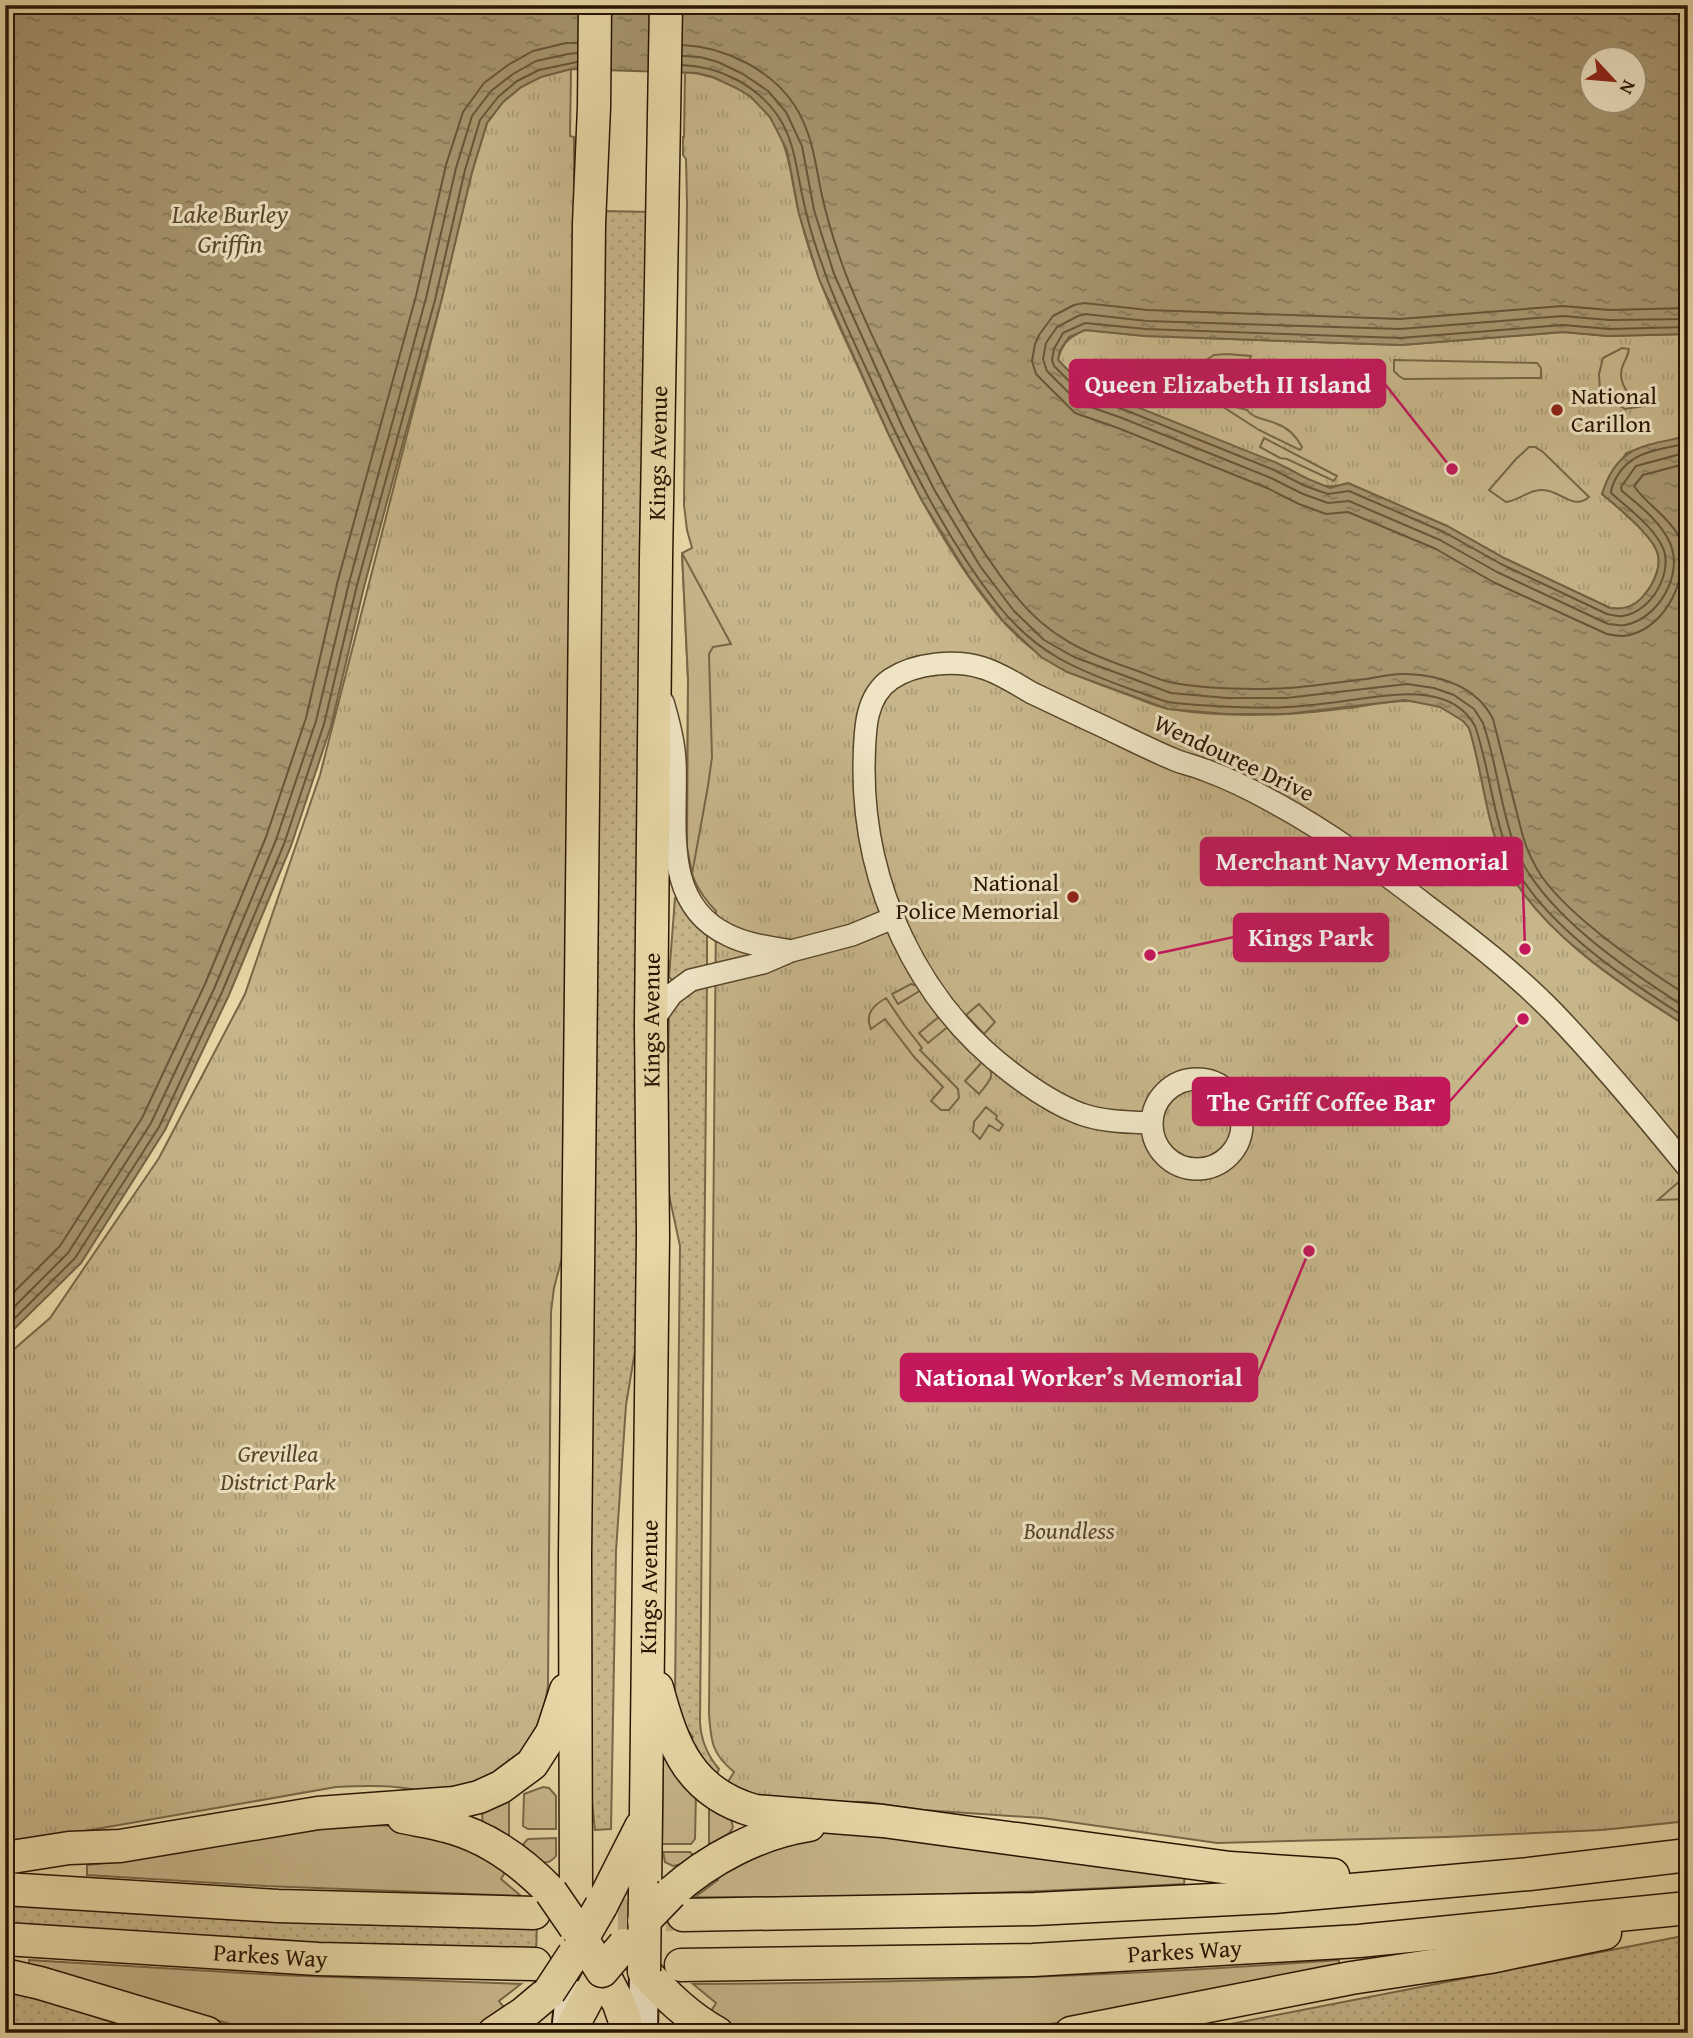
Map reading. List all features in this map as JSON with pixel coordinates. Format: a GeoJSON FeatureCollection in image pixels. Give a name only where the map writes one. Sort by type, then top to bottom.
{"type":"FeatureCollection","features":[{"type":"Feature","properties":{"kind":"main road"},"geometry":{"type":"LineString","coordinates":[[595,5],[588,294],[575,1532],[575,1834],[577,1940],[610,1987],[629,2033]]}},
{"type":"Feature","properties":{"kind":"main road","name":"Kings Avenue"},"geometry":{"type":"LineString","coordinates":[[610,1987],[660,1906],[645,1819],[653,1236],[651,1024],[654,674],[666,5]]}},
{"type":"Feature","properties":{"kind":"main road"},"geometry":{"type":"LineString","coordinates":[[649,1656],[664,1717],[675,1745],[692,1772],[712,1791],[732,1803],[755,1811],[859,1819],[1243,1870],[1317,1875],[1488,1878]]}},
{"type":"Feature","properties":{"kind":"main road"},"geometry":{"type":"LineString","coordinates":[[5,1858],[69,1848],[120,1846],[318,1813],[466,1801],[493,1792],[518,1776],[539,1755],[552,1733],[576,1658]]}},
{"type":"Feature","properties":{"kind":"main road"},"geometry":{"type":"LineString","coordinates":[[364,1809],[446,1826],[499,1849],[577,1898],[624,1945]]}},
{"type":"Feature","properties":{"kind":"main road"},"geometry":{"type":"LineString","coordinates":[[645,1819],[577,1898],[577,1940],[610,1987],[717,2033]]}},
{"type":"Feature","properties":{"kind":"main road"},"geometry":{"type":"LineString","coordinates":[[567,2033],[610,1987],[624,1945],[685,1880],[712,1862],[755,1840],[803,1826],[859,1819]]}},
{"type":"Feature","properties":{"kind":"main road","name":"Parkes Way"},"geometry":{"type":"LineString","coordinates":[[660,1906],[1035,1909],[1273,1897],[1488,1878],[1688,1855]]}},
{"type":"Feature","properties":{"kind":"main road","name":"Parkes Way"},"geometry":{"type":"LineString","coordinates":[[5,1889],[278,1906],[577,1898]]}},
{"type":"Feature","properties":{"kind":"main road"},"geometry":{"type":"LineString","coordinates":[[1071,2033],[1351,1978],[1573,1941],[1688,1910]]}},
{"type":"Feature","properties":{"kind":"main road","name":"Parkes Way"},"geometry":{"type":"LineString","coordinates":[[681,1965],[1033,1960],[1359,1941],[1688,1910]]}},
{"type":"Feature","properties":{"kind":"main road","name":"Parkes Way"},"geometry":{"type":"LineString","coordinates":[[5,1939],[318,1959],[535,1964]]}},
{"type":"Feature","properties":{"kind":"main road"},"geometry":{"type":"LineString","coordinates":[[5,1975],[207,2033]]}},
{"type":"Feature","properties":{"kind":"main road"},"geometry":{"type":"LineString","coordinates":[[494,2033],[524,2013],[610,1987]]}},
{"type":"Feature","properties":{"kind":"street","name":"Wendouree Drive"},"geometry":{"type":"LineString","coordinates":[[1152,1124],[1114,1121],[1081,1114],[1041,1093],[1007,1070],[965,1030],[942,1003],[917,964],[893,918],[876,870],[867,814],[864,754],[869,713],[879,689],[890,680],[917,669],[950,664],[985,668],[1170,758],[1205,769],[1264,797],[1332,837],[1397,883],[1501,964],[1554,1014],[1625,1091],[1688,1168]]}},
{"type":"Feature","properties":{"kind":"street"},"geometry":{"type":"LineString","coordinates":[[654,674],[672,737],[675,760],[676,861],[685,894],[704,919],[724,934],[746,942],[791,951]]}},
{"type":"Feature","properties":{"kind":"street"},"geometry":{"type":"LineString","coordinates":[[651,1024],[672,994],[687,982],[762,963],[893,918]]}},
{"type":"Feature","properties":{"kind":"street"},"geometry":{"type":"LineString","coordinates":[[1200,1079],[1214,1082],[1226,1090],[1239,1107],[1242,1122],[1240,1136],[1230,1155],[1218,1164],[1197,1170],[1176,1165],[1164,1156],[1154,1138],[1152,1124],[1157,1102],[1166,1091],[1185,1080],[1200,1079]]}},
{"type":"Feature","properties":{"kind":"street","name":"Kings Avenue"},"geometry":{"type":"LineString","coordinates":[[610,1987],[643,2033]]}},
{"type":"Feature","properties":{"kind":"green space","name":"Grevillea District Park"},"geometry":{"type":"Polygon","coordinates":[[[571,69],[570,136],[574,137],[574,226],[564,1250],[551,1312],[548,1685],[544,1707],[537,1727],[514,1759],[480,1781],[460,1788],[433,1791],[380,1786],[336,1787],[5,1845],[5,1357],[50,1318],[159,1158],[245,994],[320,775],[472,172],[487,123],[503,102],[521,87],[540,77],[571,69]]]}},
{"type":"Feature","properties":{"kind":"green space","name":"Boundless"},"geometry":{"type":"Polygon","coordinates":[[[685,72],[711,77],[735,87],[756,102],[773,122],[786,152],[797,205],[819,278],[893,444],[939,531],[975,586],[1009,628],[1038,654],[1054,664],[1087,680],[1170,709],[1213,714],[1272,715],[1398,701],[1430,703],[1445,708],[1458,716],[1469,728],[1501,854],[1515,881],[1534,906],[1581,953],[1635,993],[1688,1027],[1688,1821],[1602,1830],[1217,1843],[1042,1818],[923,1810],[867,1802],[769,1801],[726,1785],[734,1772],[714,1747],[709,1714],[716,911],[695,882],[687,847],[688,679],[682,553],[692,548],[684,505],[687,203],[686,159],[683,155],[685,72]]]}},
{"type":"Feature","properties":{"kind":"green space"},"geometry":{"type":"Polygon","coordinates":[[[603,211],[651,212],[636,1345],[626,1405],[616,1551],[611,1829],[595,1830],[589,1774],[587,1708],[603,211]]]}},
{"type":"Feature","properties":{"kind":"green space"},"geometry":{"type":"Polygon","coordinates":[[[1085,330],[1145,336],[1401,345],[1563,332],[1608,336],[1688,334],[1688,436],[1626,453],[1602,494],[1650,539],[1659,560],[1656,576],[1647,591],[1633,605],[1610,608],[1504,558],[1447,526],[1348,483],[1332,486],[1318,484],[1291,470],[1127,403],[1087,390],[1058,360],[1067,341],[1085,330]]]}},
{"type":"Feature","properties":{"kind":"green space"},"geometry":{"type":"Polygon","coordinates":[[[1622,348],[1629,349],[1621,371],[1623,384],[1629,394],[1644,406],[1625,409],[1600,390],[1599,374],[1603,358],[1622,348]]]}},
{"type":"Feature","properties":{"kind":"green space"},"geometry":{"type":"Polygon","coordinates":[[[1214,355],[1251,356],[1242,367],[1208,365],[1203,362],[1214,355]]]}},
{"type":"Feature","properties":{"kind":"green space"},"geometry":{"type":"Polygon","coordinates":[[[1394,360],[1537,363],[1541,368],[1541,378],[1404,379],[1394,371],[1394,360]]]}},
{"type":"Feature","properties":{"kind":"green space"},"geometry":{"type":"Polygon","coordinates":[[[1221,400],[1285,428],[1295,436],[1302,447],[1300,450],[1259,430],[1214,401],[1221,400]]]}},
{"type":"Feature","properties":{"kind":"green space"},"geometry":{"type":"Polygon","coordinates":[[[1264,438],[1337,476],[1334,481],[1280,458],[1260,447],[1264,438]]]}},
{"type":"Feature","properties":{"kind":"green space"},"geometry":{"type":"Polygon","coordinates":[[[1529,447],[1543,452],[1589,497],[1577,502],[1549,491],[1538,490],[1506,502],[1489,490],[1529,447]]]}},
{"type":"Feature","properties":{"kind":"green space"},"geometry":{"type":"Polygon","coordinates":[[[682,553],[731,644],[713,647],[709,654],[712,757],[692,874],[687,847],[688,679],[682,553]]]}},
{"type":"Feature","properties":{"kind":"green space"},"geometry":{"type":"Polygon","coordinates":[[[675,898],[707,929],[707,965],[672,980],[669,977],[675,898]]]}},
{"type":"Feature","properties":{"kind":"green space"},"geometry":{"type":"Polygon","coordinates":[[[707,979],[700,1722],[705,1747],[719,1769],[716,1776],[708,1769],[690,1741],[693,1737],[681,1722],[675,1694],[680,1246],[666,1181],[669,1010],[672,1002],[707,979]]]}},
{"type":"Feature","properties":{"kind":"green space"},"geometry":{"type":"Polygon","coordinates":[[[911,984],[921,990],[898,1004],[892,994],[911,984]]]}},
{"type":"Feature","properties":{"kind":"green space"},"geometry":{"type":"Polygon","coordinates":[[[886,998],[922,1048],[920,1050],[958,1089],[959,1098],[949,1110],[941,1110],[931,1101],[943,1087],[915,1058],[885,1019],[871,1029],[871,1010],[886,998]]]}},
{"type":"Feature","properties":{"kind":"green space"},"geometry":{"type":"Polygon","coordinates":[[[979,1004],[995,1022],[984,1034],[966,1015],[979,1004]]]}},
{"type":"Feature","properties":{"kind":"green space"},"geometry":{"type":"Polygon","coordinates":[[[940,1016],[949,1026],[928,1043],[919,1033],[940,1016]]]}},
{"type":"Feature","properties":{"kind":"green space"},"geometry":{"type":"Polygon","coordinates":[[[983,1061],[990,1070],[991,1078],[979,1094],[965,1081],[983,1061]]]}},
{"type":"Feature","properties":{"kind":"green space"},"geometry":{"type":"Polygon","coordinates":[[[986,1107],[1003,1125],[999,1131],[989,1125],[980,1139],[973,1132],[974,1122],[986,1107]]]}},
{"type":"Feature","properties":{"kind":"green space"},"geometry":{"type":"Polygon","coordinates":[[[1682,1179],[1688,1184],[1688,1199],[1658,1200],[1682,1179]]]}},
{"type":"Feature","properties":{"kind":"green space"},"geometry":{"type":"Polygon","coordinates":[[[666,1757],[696,1793],[695,1839],[691,1844],[662,1844],[663,1759],[666,1757]]]}},
{"type":"Feature","properties":{"kind":"green space"},"geometry":{"type":"Polygon","coordinates":[[[543,1787],[549,1788],[556,1796],[556,1829],[528,1829],[523,1826],[524,1794],[543,1787]]]}},
{"type":"Feature","properties":{"kind":"green space"},"geometry":{"type":"Polygon","coordinates":[[[509,1800],[509,1841],[483,1825],[482,1815],[486,1809],[509,1800]]]}},
{"type":"Feature","properties":{"kind":"green space"},"geometry":{"type":"Polygon","coordinates":[[[709,1804],[731,1819],[733,1827],[729,1834],[709,1845],[709,1804]]]}},
{"type":"Feature","properties":{"kind":"green space"},"geometry":{"type":"Polygon","coordinates":[[[361,1825],[402,1826],[455,1841],[507,1869],[501,1879],[521,1896],[266,1886],[87,1875],[87,1865],[361,1825]]]}},
{"type":"Feature","properties":{"kind":"green space"},"geometry":{"type":"Polygon","coordinates":[[[824,1830],[1185,1874],[1184,1884],[939,1895],[695,1897],[718,1880],[712,1870],[824,1830]]]}},
{"type":"Feature","properties":{"kind":"green space"},"geometry":{"type":"Polygon","coordinates":[[[556,1838],[556,1856],[548,1862],[535,1859],[523,1850],[528,1839],[556,1838]]]}},
{"type":"Feature","properties":{"kind":"green space"},"geometry":{"type":"Polygon","coordinates":[[[663,1852],[690,1852],[693,1855],[682,1864],[673,1866],[665,1862],[663,1852]]]}},
{"type":"Feature","properties":{"kind":"green space"},"geometry":{"type":"Polygon","coordinates":[[[5,1898],[537,1925],[536,1954],[356,1948],[5,1927],[5,1898]]]}},
{"type":"Feature","properties":{"kind":"green space"},"geometry":{"type":"Polygon","coordinates":[[[1688,1935],[1688,2033],[1184,2033],[1246,2021],[1688,1935]]]}},
{"type":"Feature","properties":{"kind":"green space"},"geometry":{"type":"Polygon","coordinates":[[[29,1960],[278,1975],[521,1984],[499,2001],[506,2010],[463,2033],[264,2033],[29,1970],[29,1960]]]}},
{"type":"Feature","properties":{"kind":"green space"},"geometry":{"type":"Polygon","coordinates":[[[1339,1960],[1339,1969],[1003,2033],[745,2033],[710,2013],[716,2003],[693,1984],[1016,1978],[1339,1960]]]}},
{"type":"Feature","properties":{"kind":"green space"},"geometry":{"type":"Polygon","coordinates":[[[5,1990],[42,1999],[145,2033],[5,2033],[5,1990]]]}},
{"type":"Feature","properties":{"kind":"water","name":"Lake Burley Griffin"},"geometry":{"type":"Polygon","coordinates":[[[5,5],[1688,5],[1688,334],[1608,336],[1563,332],[1401,345],[1145,336],[1085,330],[1069,337],[1060,350],[1058,360],[1087,390],[1127,403],[1277,463],[1330,488],[1348,483],[1447,526],[1504,558],[1610,608],[1629,607],[1641,599],[1653,581],[1659,560],[1650,539],[1602,494],[1608,478],[1624,457],[1634,450],[1688,436],[1688,1027],[1635,993],[1581,953],[1534,906],[1515,881],[1501,854],[1469,728],[1463,721],[1440,707],[1405,700],[1286,714],[1226,714],[1168,709],[1067,672],[1041,657],[1003,621],[968,575],[921,499],[889,435],[819,279],[799,214],[787,150],[770,117],[750,96],[713,77],[697,73],[571,69],[541,77],[521,87],[503,102],[487,123],[364,587],[331,726],[291,846],[229,995],[165,1130],[81,1263],[5,1338],[5,5]]]}},
{"type":"Feature","properties":{"kind":"waterway"},"geometry":{"type":"LineString","coordinates":[[1681,1794],[1688,1783]]}},
{"type":"Feature","properties":{"kind":"tunnel"},"geometry":{"type":"LineString","coordinates":[[570,1914],[673,1915]]}},
{"type":"Feature","properties":{"kind":"place","name":"National Carillon"},"geometry":{"type":"Point","coordinates":[1557,410]}},
{"type":"Feature","properties":{"kind":"place","name":"Queen Elizabeth II Island"},"geometry":{"type":"Point","coordinates":[1452,469]}},
{"type":"Feature","properties":{"kind":"place","name":"National Police Memorial"},"geometry":{"type":"Point","coordinates":[1073,897]}},
{"type":"Feature","properties":{"kind":"place","name":"Merchant Navy Memorial"},"geometry":{"type":"Point","coordinates":[1525,949]}},
{"type":"Feature","properties":{"kind":"place","name":"Kings Park"},"geometry":{"type":"Point","coordinates":[1150,955]}},
{"type":"Feature","properties":{"kind":"place","name":"The Griff Coffee Bar"},"geometry":{"type":"Point","coordinates":[1523,1019]}},
{"type":"Feature","properties":{"kind":"place","name":"National Worker’s Memorial"},"geometry":{"type":"Point","coordinates":[1309,1251]}}]}
